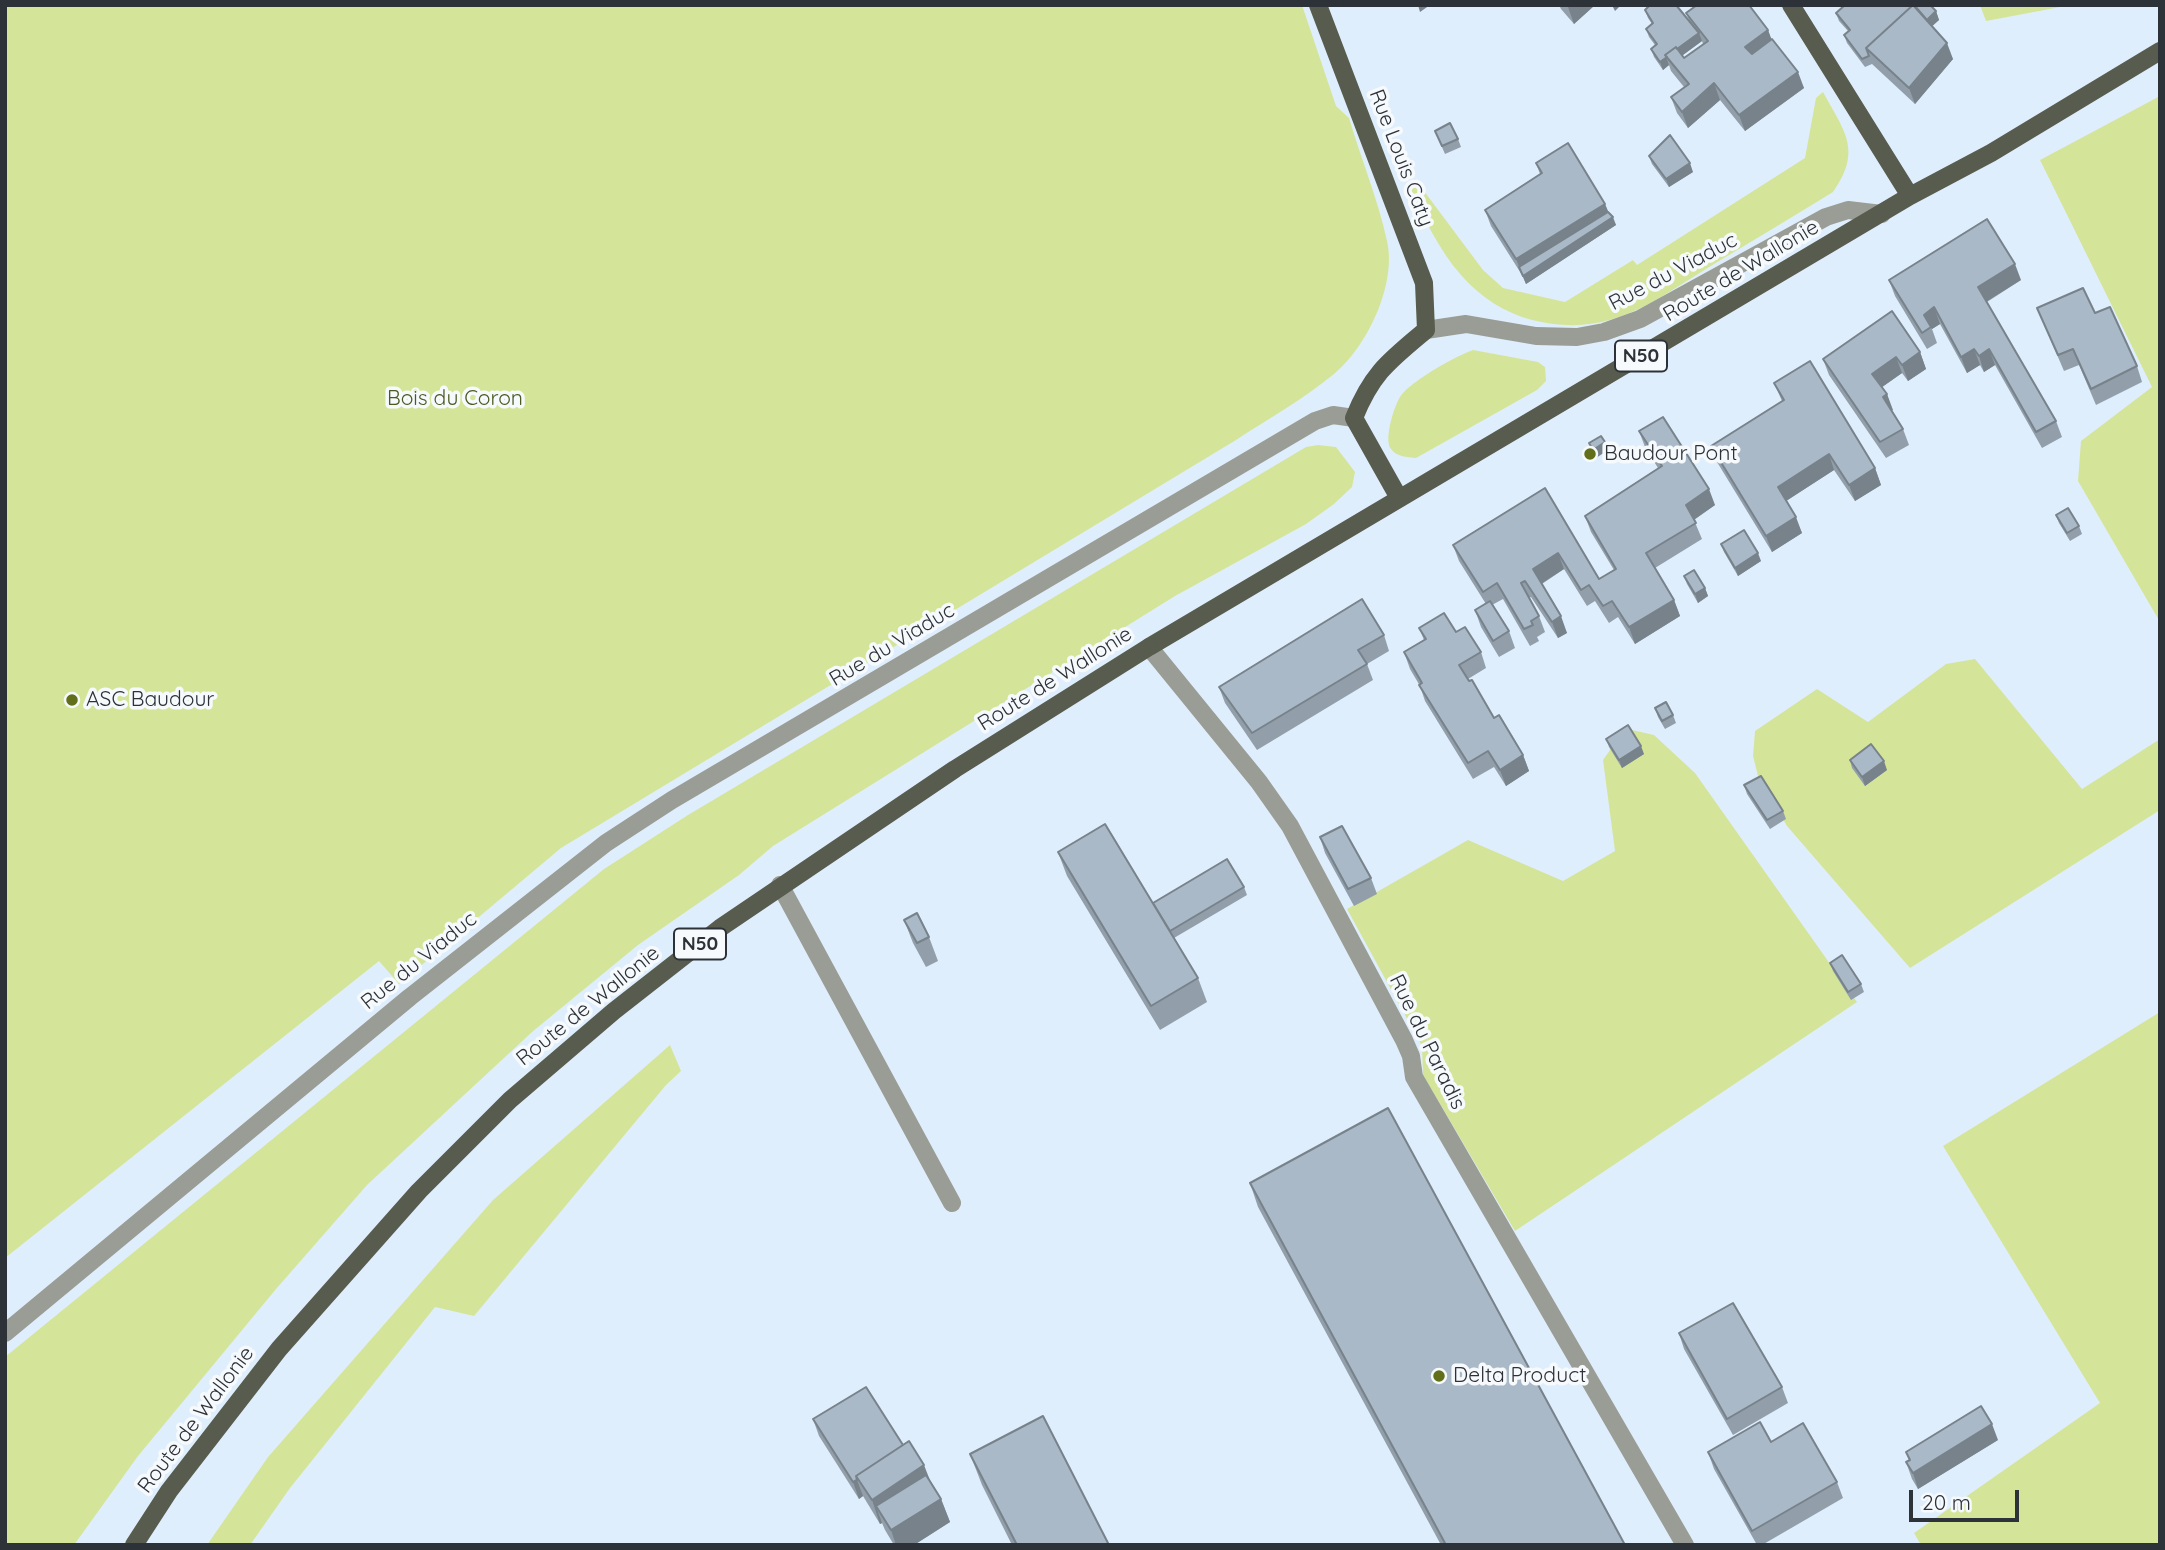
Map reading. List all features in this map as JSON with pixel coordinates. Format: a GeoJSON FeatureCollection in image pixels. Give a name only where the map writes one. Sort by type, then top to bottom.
{"type":"FeatureCollection","features":[{"type":"Feature","properties":{"kind":"main road","name":"Rue Louis Caty"},"geometry":{"type":"LineString","coordinates":[[1318,5],[1424,283],[1426,330]]}},
{"type":"Feature","properties":{"kind":"main road"},"geometry":{"type":"LineString","coordinates":[[1791,5],[1910,196]]}},
{"type":"Feature","properties":{"kind":"main road","name":"Route de Wallonie"},"geometry":{"type":"LineString","coordinates":[[134,1545],[169,1491],[279,1349],[419,1191],[510,1100],[614,1011],[720,928],[955,769],[1149,647],[2160,51]]}},
{"type":"Feature","properties":{"kind":"main road"},"geometry":{"type":"LineString","coordinates":[[1399,498],[1354,418],[1374,376],[1426,330]]}},
{"type":"Feature","properties":{"kind":"street","name":"Rue du Viaduc"},"geometry":{"type":"LineString","coordinates":[[1426,330],[1466,324],[1536,336],[1577,337],[1604,332],[1640,319],[1826,217],[1848,210],[1882,214]]}},
{"type":"Feature","properties":{"kind":"street","name":"Rue du Viaduc"},"geometry":{"type":"LineString","coordinates":[[5,1333],[410,997],[606,843],[672,800],[1315,421],[1333,415],[1354,418]]}},
{"type":"Feature","properties":{"kind":"street","name":"Rue du Paradis"},"geometry":{"type":"LineString","coordinates":[[1149,647],[1259,782],[1290,826],[1404,1040],[1411,1056],[1414,1077],[1685,1545]]}},
{"type":"Feature","properties":{"kind":"street"},"geometry":{"type":"LineString","coordinates":[[780,885],[953,1203]]}},
{"type":"Feature","properties":{"kind":"green space","name":"Bois du Coron"},"geometry":{"type":"Polygon","coordinates":[[[5,5],[1302,5],[1336,106],[1349,118],[1374,194],[1387,241],[1388,276],[1377,314],[1358,348],[1334,374],[1311,391],[1236,440],[561,848],[399,984],[379,961],[5,1258],[5,5]]]}},
{"type":"Feature","properties":{"kind":"green space"},"geometry":{"type":"Polygon","coordinates":[[[1980,5],[2071,5],[1986,21],[1980,5]]]}},
{"type":"Feature","properties":{"kind":"green space"},"geometry":{"type":"Polygon","coordinates":[[[1823,92],[1843,130],[1849,152],[1842,177],[1833,192],[1649,303],[1607,321],[1559,325],[1522,317],[1494,303],[1468,283],[1453,265],[1431,231],[1407,184],[1415,179],[1483,270],[1503,288],[1565,302],[1633,260],[1637,265],[1805,158],[1816,98],[1823,92]]]}},
{"type":"Feature","properties":{"kind":"green space"},"geometry":{"type":"Polygon","coordinates":[[[2160,96],[2160,622],[2078,481],[2081,441],[2152,387],[2040,160],[2160,96]]]}},
{"type":"Feature","properties":{"kind":"green space"},"geometry":{"type":"Polygon","coordinates":[[[1473,350],[1538,362],[1545,367],[1546,381],[1537,390],[1416,458],[1393,452],[1389,444],[1389,429],[1403,393],[1436,368],[1473,350]]]}},
{"type":"Feature","properties":{"kind":"green space"},"geometry":{"type":"Polygon","coordinates":[[[1306,447],[1336,447],[1355,472],[1352,487],[1334,504],[1306,524],[1175,596],[773,846],[739,875],[638,945],[532,1032],[367,1185],[276,1289],[138,1456],[74,1545],[5,1545],[5,1357],[604,869],[688,815],[1306,447]]]}},
{"type":"Feature","properties":{"kind":"green space"},"geometry":{"type":"Polygon","coordinates":[[[1975,659],[2082,789],[2160,739],[2160,810],[1910,968],[1787,826],[1759,780],[1753,756],[1755,731],[1817,689],[1868,722],[1946,664],[1975,659]]]}},
{"type":"Feature","properties":{"kind":"green space"},"geometry":{"type":"Polygon","coordinates":[[[1632,730],[1654,735],[1695,773],[1857,1002],[1515,1231],[1423,1075],[1422,1046],[1347,909],[1468,840],[1563,881],[1615,851],[1603,760],[1615,743],[1632,730]]]}},
{"type":"Feature","properties":{"kind":"green space"},"geometry":{"type":"Polygon","coordinates":[[[2160,1012],[2160,1545],[1921,1545],[1914,1533],[2100,1403],[1943,1146],[2160,1012]]]}},
{"type":"Feature","properties":{"kind":"green space"},"geometry":{"type":"Polygon","coordinates":[[[670,1045],[681,1071],[666,1085],[474,1316],[435,1307],[290,1488],[250,1545],[207,1545],[268,1457],[493,1200],[670,1045]]]}},
{"type":"Feature","properties":{"kind":"building"},"geometry":{"type":"Polygon","coordinates":[[[1650,5],[1676,5],[1699,33],[1665,55],[1667,57],[1660,62],[1651,49],[1657,44],[1646,29],[1653,23],[1645,10],[1650,5]]]}},
{"type":"Feature","properties":{"kind":"building"},"geometry":{"type":"Polygon","coordinates":[[[1697,5],[1749,5],[1768,30],[1745,47],[1752,54],[1772,39],[1798,72],[1739,115],[1714,83],[1682,112],[1671,97],[1689,84],[1665,55],[1676,47],[1684,58],[1708,41],[1686,13],[1697,5]]]}},
{"type":"Feature","properties":{"kind":"building"},"geometry":{"type":"Polygon","coordinates":[[[1845,5],[1913,5],[1866,48],[1869,56],[1862,59],[1844,35],[1850,30],[1836,13],[1845,5]]]}},
{"type":"Feature","properties":{"kind":"building"},"geometry":{"type":"Polygon","coordinates":[[[1913,5],[1947,43],[1909,88],[1866,48],[1913,5]]]}},
{"type":"Feature","properties":{"kind":"building"},"geometry":{"type":"Polygon","coordinates":[[[1914,5],[1930,5],[1936,11],[1927,20],[1914,5]]]}},
{"type":"Feature","properties":{"kind":"building"},"geometry":{"type":"Polygon","coordinates":[[[1450,123],[1458,139],[1442,146],[1435,131],[1450,123]]]}},
{"type":"Feature","properties":{"kind":"building"},"geometry":{"type":"Polygon","coordinates":[[[1670,135],[1690,163],[1666,179],[1649,156],[1670,135]]]}},
{"type":"Feature","properties":{"kind":"building"},"geometry":{"type":"Polygon","coordinates":[[[1568,143],[1605,204],[1516,259],[1485,210],[1542,173],[1536,163],[1568,143]]]}},
{"type":"Feature","properties":{"kind":"building"},"geometry":{"type":"Polygon","coordinates":[[[1608,212],[1613,217],[1523,276],[1519,267],[1608,212]]]}},
{"type":"Feature","properties":{"kind":"building"},"geometry":{"type":"Polygon","coordinates":[[[1987,219],[2015,264],[1978,287],[2056,421],[2036,432],[1989,349],[1979,356],[1974,349],[1961,357],[1934,307],[1924,315],[1931,327],[1922,333],[1889,280],[1987,219]]]}},
{"type":"Feature","properties":{"kind":"building"},"geometry":{"type":"Polygon","coordinates":[[[2083,288],[2095,313],[2110,307],[2137,366],[2091,389],[2073,349],[2058,355],[2037,308],[2083,288]]]}},
{"type":"Feature","properties":{"kind":"building"},"geometry":{"type":"Polygon","coordinates":[[[1892,311],[1920,352],[1902,365],[1896,357],[1872,374],[1887,394],[1883,397],[1903,429],[1880,442],[1823,359],[1892,311]]]}},
{"type":"Feature","properties":{"kind":"building"},"geometry":{"type":"Polygon","coordinates":[[[1810,361],[1875,468],[1849,485],[1829,454],[1778,487],[1796,517],[1766,536],[1711,446],[1784,400],[1774,383],[1810,361]]]}},
{"type":"Feature","properties":{"kind":"building"},"geometry":{"type":"Polygon","coordinates":[[[1663,417],[1709,489],[1686,505],[1696,523],[1646,553],[1674,600],[1629,627],[1612,601],[1603,606],[1589,585],[1581,590],[1558,553],[1533,569],[1561,616],[1552,622],[1525,581],[1521,583],[1539,616],[1531,621],[1533,625],[1524,629],[1497,583],[1483,592],[1453,545],[1545,488],[1599,579],[1616,569],[1585,516],[1662,466],[1639,431],[1663,417]]]}},
{"type":"Feature","properties":{"kind":"building"},"geometry":{"type":"Polygon","coordinates":[[[1601,436],[1605,442],[1593,450],[1589,443],[1601,436]]]}},
{"type":"Feature","properties":{"kind":"building"},"geometry":{"type":"Polygon","coordinates":[[[2068,508],[2079,526],[2067,533],[2056,515],[2068,508]]]}},
{"type":"Feature","properties":{"kind":"building"},"geometry":{"type":"Polygon","coordinates":[[[1744,530],[1758,553],[1735,568],[1721,544],[1744,530]]]}},
{"type":"Feature","properties":{"kind":"building"},"geometry":{"type":"Polygon","coordinates":[[[1694,570],[1705,588],[1695,594],[1684,576],[1694,570]]]}},
{"type":"Feature","properties":{"kind":"building"},"geometry":{"type":"Polygon","coordinates":[[[1362,599],[1384,635],[1358,650],[1367,664],[1252,733],[1219,687],[1362,599]]]}},
{"type":"Feature","properties":{"kind":"building"},"geometry":{"type":"Polygon","coordinates":[[[1490,601],[1509,631],[1493,641],[1475,610],[1490,601]]]}},
{"type":"Feature","properties":{"kind":"building"},"geometry":{"type":"Polygon","coordinates":[[[1444,613],[1456,632],[1465,627],[1481,652],[1459,665],[1469,681],[1472,680],[1494,718],[1499,715],[1523,755],[1500,770],[1488,751],[1468,763],[1419,685],[1422,683],[1404,652],[1426,639],[1419,628],[1444,613]]]}},
{"type":"Feature","properties":{"kind":"building"},"geometry":{"type":"Polygon","coordinates":[[[1666,702],[1673,715],[1662,721],[1655,708],[1666,702]]]}},
{"type":"Feature","properties":{"kind":"building"},"geometry":{"type":"Polygon","coordinates":[[[1628,725],[1641,746],[1619,760],[1606,739],[1628,725]]]}},
{"type":"Feature","properties":{"kind":"building"},"geometry":{"type":"Polygon","coordinates":[[[1871,744],[1884,761],[1862,777],[1850,760],[1871,744]]]}},
{"type":"Feature","properties":{"kind":"building"},"geometry":{"type":"Polygon","coordinates":[[[1761,776],[1783,811],[1767,820],[1744,785],[1761,776]]]}},
{"type":"Feature","properties":{"kind":"building"},"geometry":{"type":"Polygon","coordinates":[[[1105,824],[1198,978],[1151,1006],[1058,852],[1105,824]]]}},
{"type":"Feature","properties":{"kind":"building"},"geometry":{"type":"Polygon","coordinates":[[[1342,826],[1371,878],[1348,889],[1320,837],[1342,826]]]}},
{"type":"Feature","properties":{"kind":"building"},"geometry":{"type":"Polygon","coordinates":[[[1227,859],[1244,887],[1170,931],[1153,903],[1227,859]]]}},
{"type":"Feature","properties":{"kind":"building"},"geometry":{"type":"Polygon","coordinates":[[[917,913],[929,937],[917,943],[904,920],[917,913]]]}},
{"type":"Feature","properties":{"kind":"building"},"geometry":{"type":"Polygon","coordinates":[[[1842,955],[1861,984],[1848,992],[1830,963],[1842,955]]]}},
{"type":"Feature","properties":{"kind":"building","name":"Delta Product"},"geometry":{"type":"Polygon","coordinates":[[[1388,1108],[1625,1545],[1446,1545],[1250,1183],[1388,1108]]]}},
{"type":"Feature","properties":{"kind":"building"},"geometry":{"type":"Polygon","coordinates":[[[1733,1303],[1782,1387],[1727,1419],[1679,1333],[1733,1303]]]}},
{"type":"Feature","properties":{"kind":"building"},"geometry":{"type":"Polygon","coordinates":[[[866,1387],[903,1445],[856,1476],[857,1480],[853,1482],[813,1419],[866,1387]]]}},
{"type":"Feature","properties":{"kind":"building"},"geometry":{"type":"Polygon","coordinates":[[[1981,1406],[1992,1424],[1913,1473],[1906,1462],[1910,1460],[1906,1452],[1981,1406]]]}},
{"type":"Feature","properties":{"kind":"building"},"geometry":{"type":"Polygon","coordinates":[[[1043,1416],[1109,1545],[1017,1545],[970,1454],[1043,1416]]]}},
{"type":"Feature","properties":{"kind":"building"},"geometry":{"type":"Polygon","coordinates":[[[1760,1422],[1771,1442],[1803,1423],[1837,1482],[1752,1531],[1708,1452],[1760,1422]]]}},
{"type":"Feature","properties":{"kind":"building"},"geometry":{"type":"Polygon","coordinates":[[[909,1441],[924,1465],[872,1500],[856,1476],[909,1441]]]}},
{"type":"Feature","properties":{"kind":"building"},"geometry":{"type":"Polygon","coordinates":[[[926,1475],[941,1499],[891,1530],[876,1506],[926,1475]]]}},
{"type":"Feature","properties":{"kind":"place","name":"Baudour Pont"},"geometry":{"type":"Point","coordinates":[1590,454]}},
{"type":"Feature","properties":{"kind":"place","name":"ASC Baudour"},"geometry":{"type":"Point","coordinates":[72,700]}},
{"type":"Feature","properties":{"kind":"place","name":"Delta Product"},"geometry":{"type":"Point","coordinates":[1439,1376]}}]}
